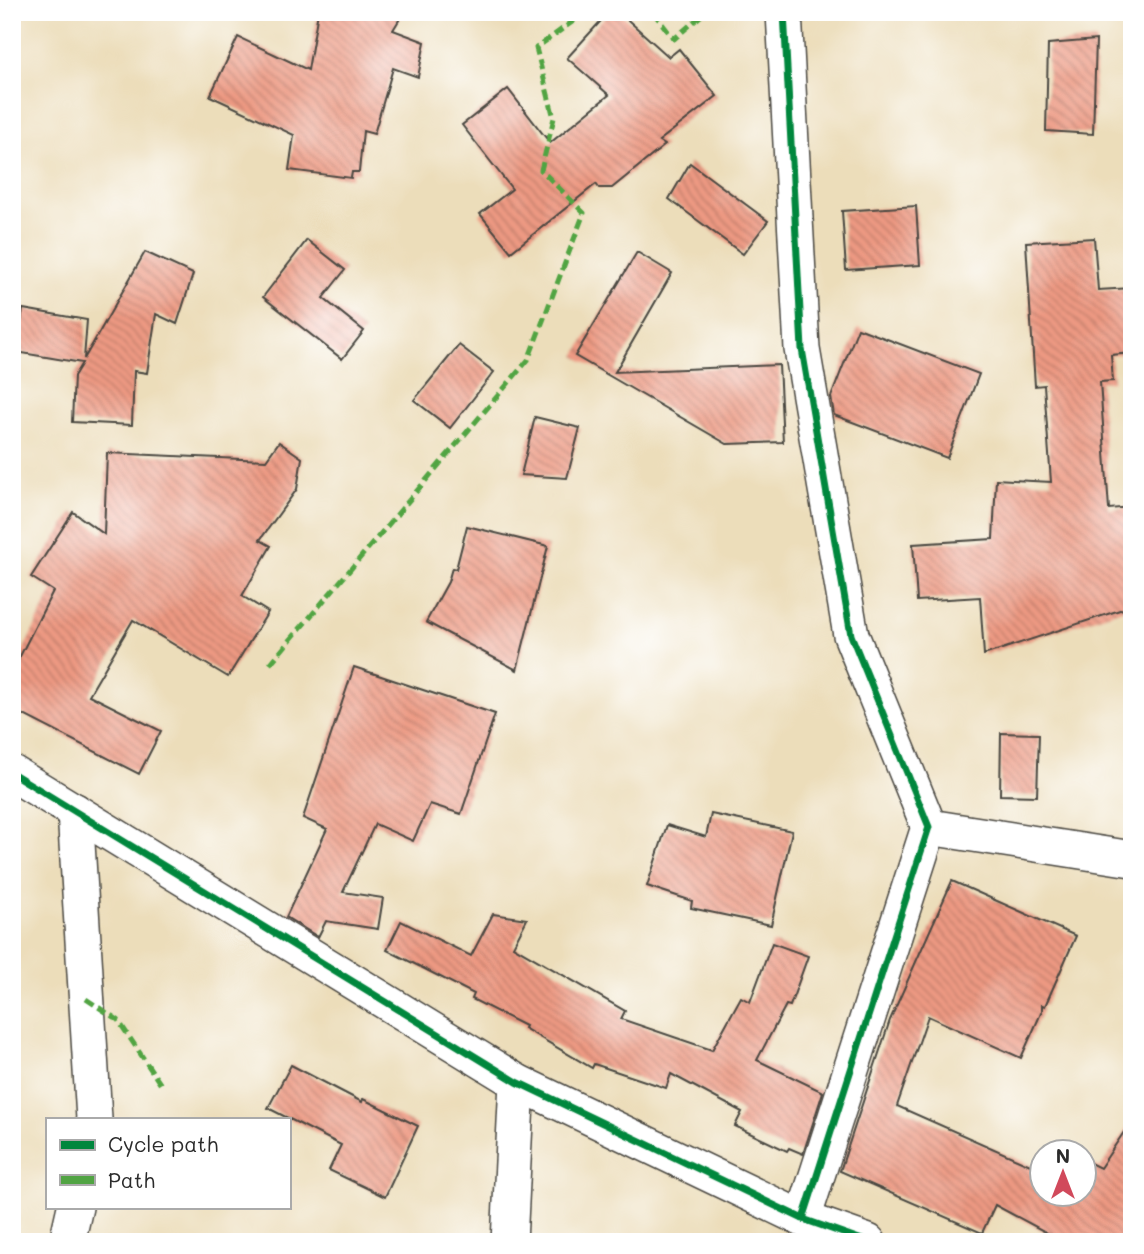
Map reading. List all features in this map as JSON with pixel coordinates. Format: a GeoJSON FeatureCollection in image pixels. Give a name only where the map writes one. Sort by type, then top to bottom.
{"type":"FeatureCollection","features":[{"type":"Feature","properties":{"kind":"street"},"geometry":{"type":"LineString","coordinates":[[784,12],[802,349],[848,621],[851,635],[929,827],[803,1219]]}},
{"type":"Feature","properties":{"kind":"street"},"geometry":{"type":"LineString","coordinates":[[12,773],[517,1082],[803,1219],[868,1242]]}},
{"type":"Feature","properties":{"kind":"street"},"geometry":{"type":"LineString","coordinates":[[75,811],[94,1118]]}},
{"type":"Feature","properties":{"kind":"street"},"geometry":{"type":"LineString","coordinates":[[929,827],[1132,859]]}},
{"type":"Feature","properties":{"kind":"street"},"geometry":{"type":"LineString","coordinates":[[509,1242],[517,1082]]}},
{"type":"Feature","properties":{"kind":"street"},"geometry":{"type":"LineString","coordinates":[[67,1242],[75,1208]]}},
{"type":"Feature","properties":{"kind":"building"},"geometry":{"type":"Polygon","coordinates":[[[318,12],[404,12],[393,30],[425,42],[418,77],[393,68],[374,134],[363,131],[359,172],[352,172],[351,178],[289,170],[294,135],[210,96],[238,37],[308,70],[318,12]]]}},
{"type":"Feature","properties":{"kind":"building"},"geometry":{"type":"Polygon","coordinates":[[[609,12],[619,12],[669,57],[679,49],[717,96],[659,141],[665,145],[612,188],[599,188],[596,184],[511,252],[480,214],[512,189],[462,125],[508,89],[550,143],[609,95],[567,58],[609,12]]]}},
{"type":"Feature","properties":{"kind":"building"},"geometry":{"type":"Polygon","coordinates":[[[1096,40],[1093,134],[1046,131],[1048,44],[1096,40]]]}},
{"type":"Feature","properties":{"kind":"building"},"geometry":{"type":"Polygon","coordinates":[[[690,163],[768,221],[743,254],[669,199],[690,163]]]}},
{"type":"Feature","properties":{"kind":"building"},"geometry":{"type":"Polygon","coordinates":[[[916,206],[920,265],[846,270],[842,211],[916,206]]]}},
{"type":"Feature","properties":{"kind":"building"},"geometry":{"type":"Polygon","coordinates":[[[1094,238],[1098,290],[1132,288],[1132,353],[1111,355],[1113,381],[1100,382],[1109,509],[1132,507],[1132,606],[984,655],[980,597],[917,601],[913,544],[993,539],[996,479],[1051,482],[1044,385],[1035,386],[1026,242],[1094,238]]]}},
{"type":"Feature","properties":{"kind":"building"},"geometry":{"type":"Polygon","coordinates":[[[307,240],[345,270],[323,298],[364,331],[342,359],[263,297],[307,240]]]}},
{"type":"Feature","properties":{"kind":"building"},"geometry":{"type":"Polygon","coordinates":[[[145,252],[193,274],[177,324],[156,314],[147,373],[134,371],[132,425],[72,422],[74,376],[82,363],[16,352],[23,309],[87,320],[84,359],[145,252]]]}},
{"type":"Feature","properties":{"kind":"building"},"geometry":{"type":"Polygon","coordinates":[[[637,252],[672,273],[615,372],[779,365],[783,442],[727,444],[575,356],[637,252]]]}},
{"type":"Feature","properties":{"kind":"building"},"geometry":{"type":"Polygon","coordinates":[[[858,328],[979,374],[947,458],[834,415],[831,397],[858,328]]]}},
{"type":"Feature","properties":{"kind":"building"},"geometry":{"type":"Polygon","coordinates":[[[459,345],[494,372],[450,428],[414,400],[459,345]]]}},
{"type":"Feature","properties":{"kind":"building"},"geometry":{"type":"Polygon","coordinates":[[[535,417],[580,428],[567,478],[521,475],[535,417]]]}},
{"type":"Feature","properties":{"kind":"building"},"geometry":{"type":"Polygon","coordinates":[[[279,442],[302,458],[297,489],[260,540],[271,546],[242,596],[268,612],[228,677],[133,620],[89,695],[161,731],[139,774],[12,709],[12,672],[53,591],[31,577],[73,512],[104,534],[107,453],[266,460],[279,442]]]}},
{"type":"Feature","properties":{"kind":"building"},"geometry":{"type":"Polygon","coordinates":[[[467,526],[548,546],[517,670],[426,622],[448,582],[452,568],[456,569],[467,526]]]}},
{"type":"Feature","properties":{"kind":"building"},"geometry":{"type":"Polygon","coordinates":[[[354,667],[495,714],[461,814],[430,804],[413,841],[375,824],[343,892],[383,898],[378,929],[326,921],[318,937],[286,917],[327,829],[303,818],[354,667]]]}},
{"type":"Feature","properties":{"kind":"building"},"geometry":{"type":"Polygon","coordinates":[[[1001,733],[1039,734],[1037,796],[1000,795],[1001,733]]]}},
{"type":"Feature","properties":{"kind":"building"},"geometry":{"type":"Polygon","coordinates":[[[711,814],[792,831],[771,925],[691,908],[692,901],[647,886],[667,825],[706,837],[711,814]]]}},
{"type":"Feature","properties":{"kind":"building"},"geometry":{"type":"Polygon","coordinates":[[[952,881],[1076,936],[1045,1006],[1042,1005],[1042,1011],[1021,1058],[928,1016],[897,1106],[1028,1164],[1028,1208],[1098,1208],[1098,1167],[1100,1168],[1132,1120],[1132,1242],[1064,1242],[995,1205],[982,1233],[840,1171],[890,1020],[952,881]]]}},
{"type":"Feature","properties":{"kind":"building"},"geometry":{"type":"Polygon","coordinates":[[[493,914],[527,919],[513,946],[625,1011],[621,1019],[712,1050],[741,997],[750,1002],[772,943],[808,956],[790,1006],[786,1005],[757,1060],[823,1092],[803,1154],[789,1148],[787,1151],[735,1126],[742,1112],[671,1074],[666,1088],[594,1064],[592,1068],[524,1028],[525,1026],[472,999],[474,994],[387,950],[401,921],[471,956],[493,914]]]}},
{"type":"Feature","properties":{"kind":"building"},"geometry":{"type":"Polygon","coordinates":[[[291,1065],[362,1102],[363,1099],[418,1126],[385,1197],[329,1170],[341,1145],[268,1108],[291,1065]]]}},
{"type":"Feature","properties":{"kind":"marked path"},"geometry":{"type":"LineString","coordinates":[[270,664],[528,360],[584,213],[541,170],[554,118],[536,48],[586,12]]}},
{"type":"Feature","properties":{"kind":"marked path"},"geometry":{"type":"LineString","coordinates":[[653,12],[674,39],[705,12]]}},
{"type":"Feature","properties":{"kind":"marked path"},"geometry":{"type":"LineString","coordinates":[[86,999],[118,1020],[163,1088]]}},
{"type":"Feature","properties":{"kind":"cycle path"},"geometry":{"type":"LineString","coordinates":[[784,12],[802,349],[851,635],[929,827],[803,1219]]}},
{"type":"Feature","properties":{"kind":"cycle path"},"geometry":{"type":"LineString","coordinates":[[12,773],[517,1082],[803,1219],[868,1242]]}}]}
